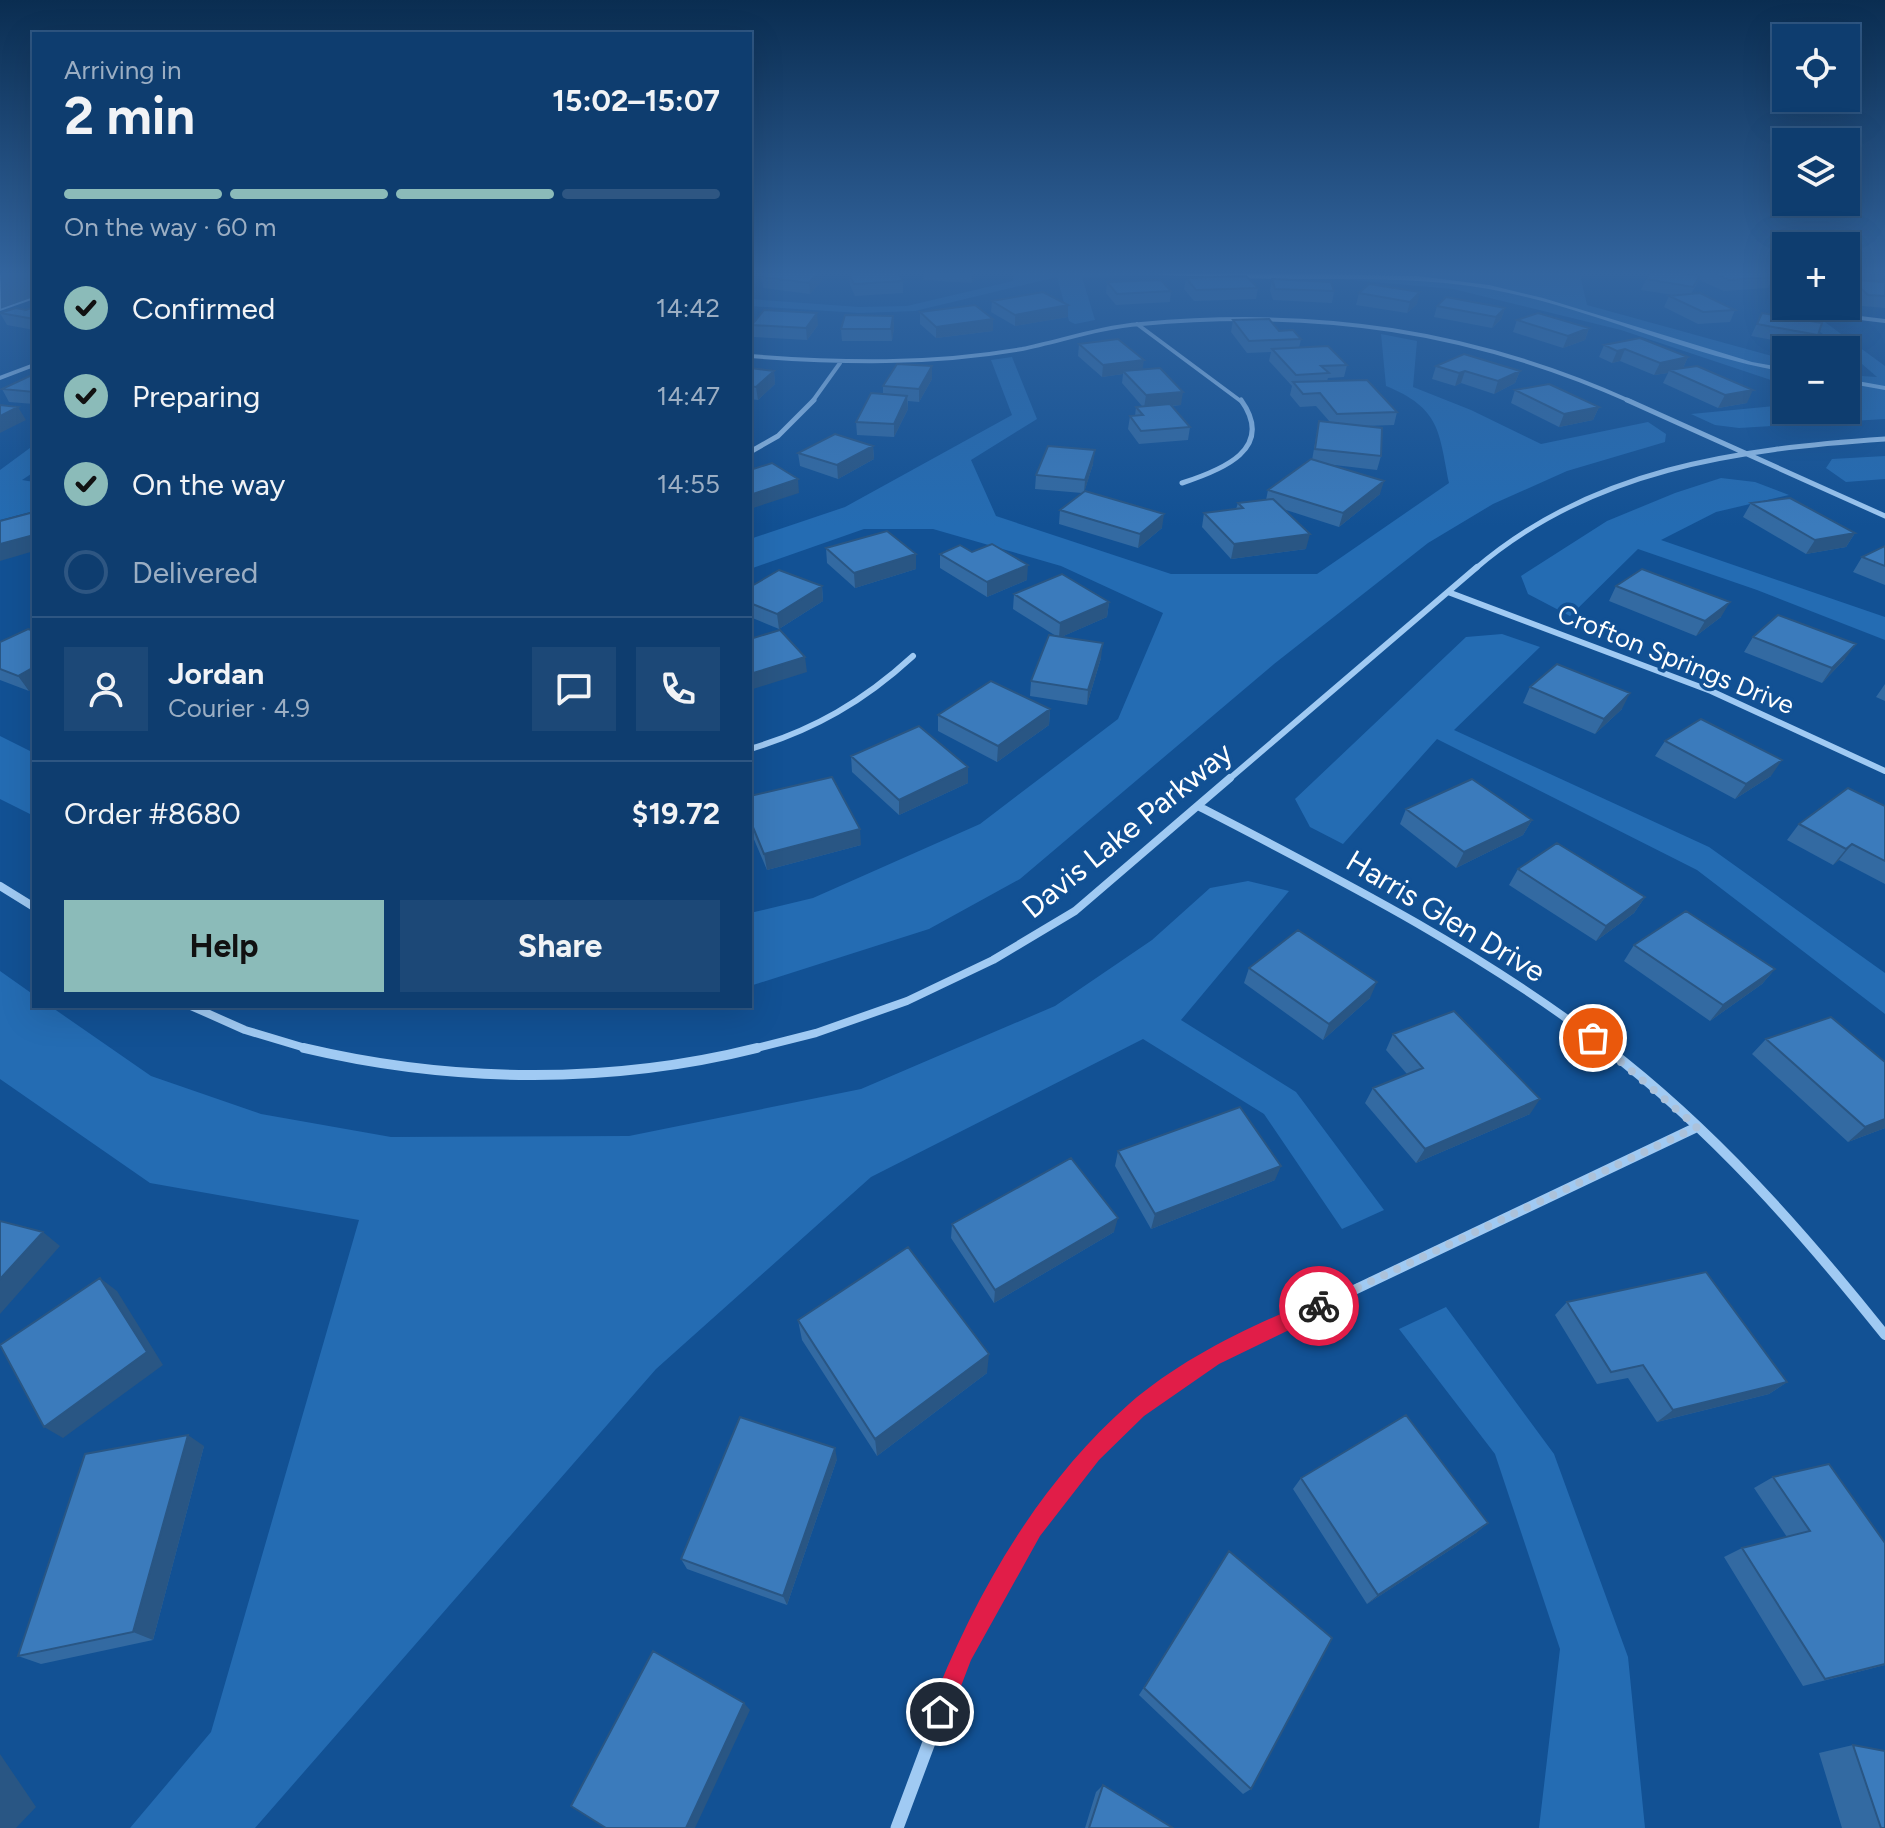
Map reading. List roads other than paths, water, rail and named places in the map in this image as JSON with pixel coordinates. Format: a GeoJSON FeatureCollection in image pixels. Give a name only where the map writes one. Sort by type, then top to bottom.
{"type":"FeatureCollection","features":[{"type":"Feature","properties":{"kind":"street"},"geometry":{"type":"LineString","coordinates":[[754,356],[840,363],[908,362],[965,356]]}},
{"type":"Feature","properties":{"kind":"street"},"geometry":{"type":"LineString","coordinates":[[1181,356],[1240,399],[1251,410],[1255,425],[1254,437],[1237,458],[1208,475],[1182,483]]}},
{"type":"Feature","properties":{"kind":"street"},"geometry":{"type":"LineString","coordinates":[[1513,356],[1587,382],[1885,516]]}},
{"type":"Feature","properties":{"kind":"street"},"geometry":{"type":"LineString","coordinates":[[752,451],[787,432],[826,386],[840,363]]}},
{"type":"Feature","properties":{"kind":"street"},"geometry":{"type":"LineString","coordinates":[[0,378],[32,366]]}},
{"type":"Feature","properties":{"kind":"street","name":"Davis Lake Parkway"},"geometry":{"type":"LineString","coordinates":[[195,1008],[235,1026],[296,1046],[384,1065],[477,1074],[577,1074],[674,1064],[765,1046],[880,1012],[948,985],[1028,942],[1075,911],[1487,558],[1549,516],[1648,474],[1743,453],[1885,439]]}},
{"type":"Feature","properties":{"kind":"street","name":"Crofton Springs Drive"},"geometry":{"type":"LineString","coordinates":[[1448,592],[1711,691],[1885,771]]}},
{"type":"Feature","properties":{"kind":"street"},"geometry":{"type":"LineString","coordinates":[[752,748],[815,727],[851,708],[873,693],[913,656]]}},
{"type":"Feature","properties":{"kind":"street","name":"Harris Glen Drive"},"geometry":{"type":"LineString","coordinates":[[1198,806],[1408,914],[1507,975],[1593,1038],[1697,1127],[1781,1212],[1885,1335]]}},
{"type":"Feature","properties":{"kind":"street"},"geometry":{"type":"LineString","coordinates":[[0,886],[32,906]]}},
{"type":"Feature","properties":{"kind":"street"},"geometry":{"type":"LineString","coordinates":[[897,1828],[962,1654],[1032,1529],[1092,1453],[1138,1409],[1213,1357],[1697,1127]]}},
{"type":"Feature","properties":{"kind":"waterway"},"geometry":{"type":"LineString","coordinates":[[1726,356],[1772,368]]}},
{"type":"Feature","properties":{"kind":"waterway"},"geometry":{"type":"LineString","coordinates":[[1860,384],[1885,388]]}}]}
